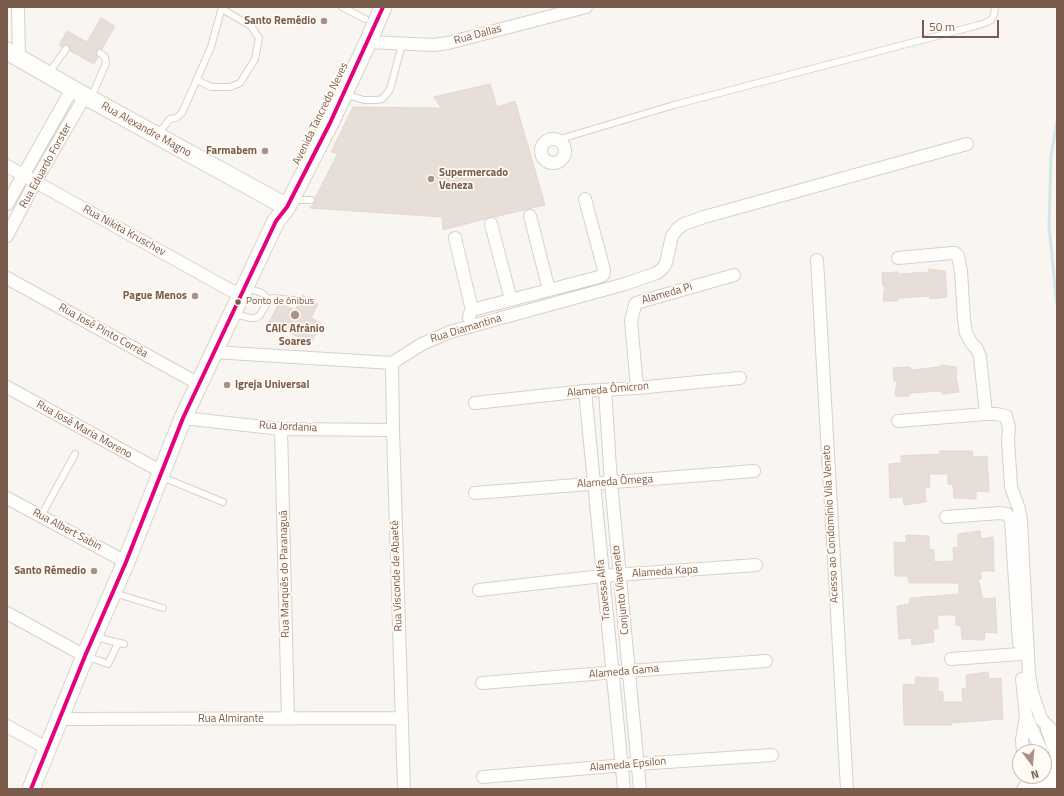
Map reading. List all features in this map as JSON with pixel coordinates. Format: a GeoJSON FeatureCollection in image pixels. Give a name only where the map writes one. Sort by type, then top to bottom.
{"type":"FeatureCollection","features":[{"type":"Feature","properties":{"kind":"main road","name":"Avenida Tancredo Neves"},"geometry":{"type":"LineString","coordinates":[[31,789],[85,656],[126,562],[183,418],[276,221],[344,94],[382,7]]}},
{"type":"Feature","properties":{"kind":"main road","name":"Avenida Tancredo Neves"},"geometry":{"type":"LineString","coordinates":[[285,203],[368,13]]}},
{"type":"Feature","properties":{"kind":"main road","name":"Rua Alexandre Magno"},"geometry":{"type":"LineString","coordinates":[[13,54],[82,95],[285,203]]}},
{"type":"Feature","properties":{"kind":"street"},"geometry":{"type":"LineString","coordinates":[[13,54],[18,7]]}},
{"type":"Feature","properties":{"kind":"street","name":"Rua Dallas"},"geometry":{"type":"LineString","coordinates":[[368,42],[434,45],[448,44],[586,7]]}},
{"type":"Feature","properties":{"kind":"street","name":"Rua Eduardo Forster"},"geometry":{"type":"LineString","coordinates":[[7,204],[23,175],[82,95]]}},
{"type":"Feature","properties":{"kind":"street","name":"Rua Eduardo Forster"},"geometry":{"type":"LineString","coordinates":[[7,236],[82,95]]}},
{"type":"Feature","properties":{"kind":"street","name":"Rua Diamantina"},"geometry":{"type":"LineString","coordinates":[[392,363],[422,344],[450,332],[625,284],[656,273],[666,263],[672,236],[676,229],[684,224],[704,217],[967,144]]}},
{"type":"Feature","properties":{"kind":"street","name":"Rua Nikita Kruschev"},"geometry":{"type":"LineString","coordinates":[[7,166],[243,292]]}},
{"type":"Feature","properties":{"kind":"street"},"geometry":{"type":"LineString","coordinates":[[472,310],[603,275],[604,270],[585,199]]}},
{"type":"Feature","properties":{"kind":"street"},"geometry":{"type":"LineString","coordinates":[[530,216],[549,290]]}},
{"type":"Feature","properties":{"kind":"street"},"geometry":{"type":"LineString","coordinates":[[491,224],[511,300]]}},
{"type":"Feature","properties":{"kind":"street"},"geometry":{"type":"LineString","coordinates":[[455,238],[472,310],[469,317],[470,327]]}},
{"type":"Feature","properties":{"kind":"street"},"geometry":{"type":"LineString","coordinates":[[898,258],[952,253],[955,253],[958,256],[961,271],[966,334],[977,349],[980,357],[986,414]]}},
{"type":"Feature","properties":{"kind":"street","name":"Acesso ao Condomínio Vila Veneto"},"geometry":{"type":"LineString","coordinates":[[816,260],[848,789]]}},
{"type":"Feature","properties":{"kind":"street","name":"Alameda Pi"},"geometry":{"type":"LineString","coordinates":[[637,388],[631,321],[634,305],[636,303],[734,275]]}},
{"type":"Feature","properties":{"kind":"street","name":"Rua José Pinto Corrêa"},"geometry":{"type":"LineString","coordinates":[[7,278],[199,384]]}},
{"type":"Feature","properties":{"kind":"street"},"geometry":{"type":"LineString","coordinates":[[213,352],[392,363]]}},
{"type":"Feature","properties":{"kind":"street","name":"Rua Visconde de Abaeté"},"geometry":{"type":"LineString","coordinates":[[392,363],[404,789]]}},
{"type":"Feature","properties":{"kind":"street","name":"Alameda Ômicron"},"geometry":{"type":"LineString","coordinates":[[475,403],[585,391],[637,388],[740,378]]}},
{"type":"Feature","properties":{"kind":"street","name":"Rua José Maria Moreno"},"geometry":{"type":"LineString","coordinates":[[7,387],[161,474]]}},
{"type":"Feature","properties":{"kind":"street","name":"Conjunto Viaveneto"},"geometry":{"type":"LineString","coordinates":[[605,390],[611,483],[640,789]]}},
{"type":"Feature","properties":{"kind":"street","name":"Travessa Alfa"},"geometry":{"type":"LineString","coordinates":[[585,391],[624,789]]}},
{"type":"Feature","properties":{"kind":"street"},"geometry":{"type":"LineString","coordinates":[[898,421],[986,414],[1006,416],[1009,428],[1008,440],[1011,487],[1019,509],[1021,521],[1029,675],[1032,692],[1041,719],[1057,736]]}},
{"type":"Feature","properties":{"kind":"street","name":"Rua Jordania"},"geometry":{"type":"LineString","coordinates":[[183,418],[281,429],[393,430]]}},
{"type":"Feature","properties":{"kind":"street","name":"Rua Marquês do Paranaguá"},"geometry":{"type":"LineString","coordinates":[[281,429],[288,719]]}},
{"type":"Feature","properties":{"kind":"street","name":"Alameda Ômega"},"geometry":{"type":"LineString","coordinates":[[475,493],[754,471]]}},
{"type":"Feature","properties":{"kind":"street","name":"Rua Albert Sabin"},"geometry":{"type":"LineString","coordinates":[[7,498],[126,562]]}},
{"type":"Feature","properties":{"kind":"street"},"geometry":{"type":"LineString","coordinates":[[946,517],[1000,513],[1007,514],[1011,520],[1020,654],[1026,716],[1022,744]]}},
{"type":"Feature","properties":{"kind":"street","name":"Alameda Kapa"},"geometry":{"type":"LineString","coordinates":[[479,590],[602,576],[756,565]]}},
{"type":"Feature","properties":{"kind":"street"},"geometry":{"type":"LineString","coordinates":[[7,613],[85,656]]}},
{"type":"Feature","properties":{"kind":"street"},"geometry":{"type":"LineString","coordinates":[[951,658],[1020,654]]}},
{"type":"Feature","properties":{"kind":"street","name":"Alameda Gama"},"geometry":{"type":"LineString","coordinates":[[482,684],[612,672],[766,661]]}},
{"type":"Feature","properties":{"kind":"street"},"geometry":{"type":"LineString","coordinates":[[1026,716],[1038,744]]}},
{"type":"Feature","properties":{"kind":"street","name":"Rua Almirante"},"geometry":{"type":"LineString","coordinates":[[60,719],[401,718]]}},
{"type":"Feature","properties":{"kind":"street"},"geometry":{"type":"LineString","coordinates":[[7,726],[48,749]]}},
{"type":"Feature","properties":{"kind":"street"},"geometry":{"type":"LineString","coordinates":[[1046,726],[1048,744]]}},
{"type":"Feature","properties":{"kind":"street","name":"Alameda Epsilon"},"geometry":{"type":"LineString","coordinates":[[483,777],[637,764],[772,755]]}},
{"type":"Feature","properties":{"kind":"lane"},"geometry":{"type":"LineString","coordinates":[[342,7],[368,13]]}},
{"type":"Feature","properties":{"kind":"lane"},"geometry":{"type":"LineString","coordinates":[[557,140],[674,106],[975,26],[991,20],[994,15],[995,7]]}},
{"type":"Feature","properties":{"kind":"lane"},"geometry":{"type":"LineString","coordinates":[[156,135],[170,119],[176,118],[182,113],[212,46],[222,8],[252,26],[259,38],[255,59],[240,83],[230,86],[211,87],[197,80]]}},
{"type":"Feature","properties":{"kind":"lane"},"geometry":{"type":"LineString","coordinates":[[344,94],[364,100],[382,99],[389,91],[391,86],[402,44]]}},
{"type":"Feature","properties":{"kind":"lane"},"geometry":{"type":"LineString","coordinates":[[48,75],[66,49]]}},
{"type":"Feature","properties":{"kind":"lane"},"geometry":{"type":"LineString","coordinates":[[82,95],[106,63],[105,57],[100,53]]}},
{"type":"Feature","properties":{"kind":"lane"},"geometry":{"type":"LineString","coordinates":[[285,203],[311,200]]}},
{"type":"Feature","properties":{"kind":"lane"},"geometry":{"type":"LineString","coordinates":[[243,292],[262,293],[269,300]]}},
{"type":"Feature","properties":{"kind":"lane"},"geometry":{"type":"LineString","coordinates":[[233,313],[256,318],[260,315],[269,300],[272,298],[294,300]]}},
{"type":"Feature","properties":{"kind":"lane"},"geometry":{"type":"LineString","coordinates":[[41,516],[75,454]]}},
{"type":"Feature","properties":{"kind":"lane"},"geometry":{"type":"LineString","coordinates":[[161,474],[223,502]]}},
{"type":"Feature","properties":{"kind":"lane"},"geometry":{"type":"LineString","coordinates":[[113,592],[162,608]]}},
{"type":"Feature","properties":{"kind":"lane"},"geometry":{"type":"LineString","coordinates":[[85,656],[108,664],[121,644],[94,637]]}},
{"type":"Feature","properties":{"kind":"building"},"geometry":{"type":"Polygon","coordinates":[[[101,18],[115,26],[102,49],[96,51],[98,57],[94,64],[70,51],[68,45],[62,47],[59,45],[67,31],[87,42],[101,18]]]}},
{"type":"Feature","properties":{"kind":"building","name":"Supermercado Veneza"},"geometry":{"type":"Polygon","coordinates":[[[490,84],[497,107],[515,101],[545,205],[489,217],[443,230],[442,217],[310,208],[315,202],[315,198],[338,153],[331,152],[353,107],[441,108],[434,97],[490,84]]]}},
{"type":"Feature","properties":{"kind":"building"},"geometry":{"type":"Polygon","coordinates":[[[929,269],[945,271],[947,297],[930,299],[929,296],[899,298],[897,301],[883,301],[885,286],[883,286],[882,273],[898,272],[899,274],[929,272],[929,269]]]}},
{"type":"Feature","properties":{"kind":"building"},"geometry":{"type":"Polygon","coordinates":[[[302,295],[318,304],[311,318],[321,323],[311,343],[269,323],[279,303],[295,310],[302,295]]]}},
{"type":"Feature","properties":{"kind":"building"},"geometry":{"type":"Polygon","coordinates":[[[941,365],[956,367],[959,392],[942,394],[940,391],[911,393],[909,396],[895,396],[897,381],[894,381],[893,368],[910,367],[911,370],[940,367],[941,365]]]}},
{"type":"Feature","properties":{"kind":"building"},"geometry":{"type":"Polygon","coordinates":[[[940,451],[972,451],[973,457],[987,456],[989,492],[976,491],[976,499],[954,498],[953,485],[948,484],[948,474],[929,474],[930,487],[925,488],[926,502],[904,505],[903,497],[890,498],[889,464],[901,463],[901,456],[940,454],[940,451]]]}},
{"type":"Feature","properties":{"kind":"building"},"geometry":{"type":"Polygon","coordinates":[[[980,531],[981,539],[993,537],[994,571],[981,571],[981,579],[978,579],[983,599],[995,598],[997,633],[985,632],[984,640],[962,639],[961,626],[956,625],[956,615],[937,615],[938,628],[933,629],[934,642],[912,645],[911,638],[899,639],[897,606],[909,604],[910,598],[959,594],[959,583],[909,583],[908,576],[895,576],[894,542],[906,543],[906,535],[929,536],[929,549],[934,550],[934,562],[954,561],[953,548],[958,547],[958,534],[980,531]]]}},
{"type":"Feature","properties":{"kind":"building"},"geometry":{"type":"Polygon","coordinates":[[[988,672],[989,679],[1001,678],[1003,719],[951,723],[951,725],[904,725],[903,684],[915,685],[916,677],[938,678],[938,691],[943,692],[943,702],[963,702],[962,689],[967,688],[966,675],[988,672]]]}},
{"type":"Feature","properties":{"kind":"waterway"},"geometry":{"type":"LineString","coordinates":[[1057,121],[1051,156],[1049,227],[1057,305]]}},
{"type":"Feature","properties":{"kind":"transit line"},"geometry":{"type":"LineString","coordinates":[[31,789],[85,656],[126,562],[183,418],[276,221],[287,207],[330,123],[383,7]]}},
{"type":"Feature","properties":{"kind":"place","name":"Santo Remédio"},"geometry":{"type":"Point","coordinates":[324,21]}},
{"type":"Feature","properties":{"kind":"place","name":"Farmabem"},"geometry":{"type":"Point","coordinates":[265,151]}},
{"type":"Feature","properties":{"kind":"place","name":"Supermercado Veneza"},"geometry":{"type":"Point","coordinates":[431,179]}},
{"type":"Feature","properties":{"kind":"place","name":"Pague Menos"},"geometry":{"type":"Point","coordinates":[195,296]}},
{"type":"Feature","properties":{"kind":"place","name":"Ponto de ônibus"},"geometry":{"type":"Point","coordinates":[238,302]}},
{"type":"Feature","properties":{"kind":"place","name":"CAIC Afrânio Soares"},"geometry":{"type":"Point","coordinates":[295,315]}},
{"type":"Feature","properties":{"kind":"place","name":"Igreja Universal"},"geometry":{"type":"Point","coordinates":[227,385]}},
{"type":"Feature","properties":{"kind":"place","name":"Santo Rémedio"},"geometry":{"type":"Point","coordinates":[94,571]}}]}
